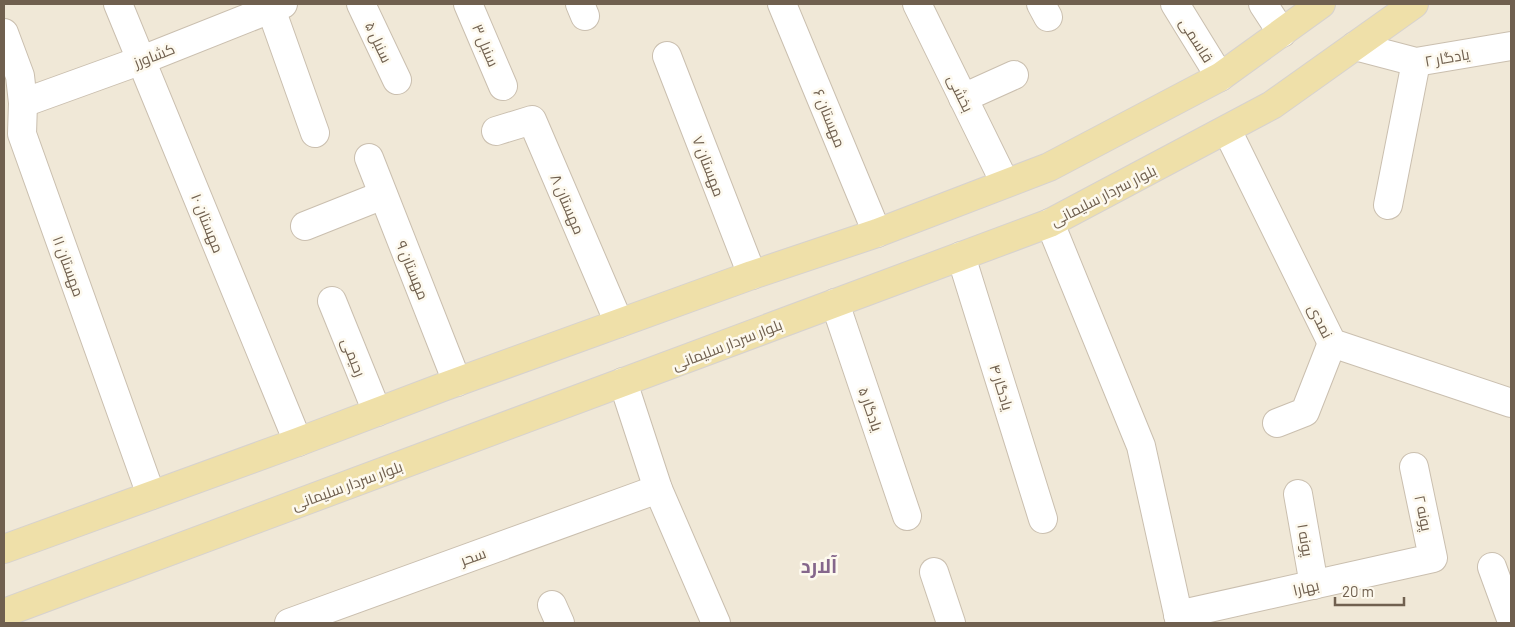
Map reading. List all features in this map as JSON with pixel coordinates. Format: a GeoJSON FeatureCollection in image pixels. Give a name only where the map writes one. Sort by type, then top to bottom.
{"type":"FeatureCollection","features":[{"type":"Feature","properties":{"kind":"main road"},"geometry":{"type":"LineString","coordinates":[[4,549],[619,323],[752,275],[877,233],[1049,167],[1220,77],[1321,4]]}},
{"type":"Feature","properties":{"kind":"main road","name":"بلوار سردار سلیمانی"},"geometry":{"type":"LineString","coordinates":[[4,613],[1050,223],[1272,106],[1414,4]]}},
{"type":"Feature","properties":{"kind":"street","name":"مهستان ۱۰"},"geometry":{"type":"LineString","coordinates":[[118,4],[298,442]]}},
{"type":"Feature","properties":{"kind":"street","name":"سنبل ۵"},"geometry":{"type":"LineString","coordinates":[[361,4],[397,80]]}},
{"type":"Feature","properties":{"kind":"street","name":"سنبل ۳"},"geometry":{"type":"LineString","coordinates":[[468,4],[504,86]]}},
{"type":"Feature","properties":{"kind":"street","name":"مهستان ۶"},"geometry":{"type":"LineString","coordinates":[[782,4],[877,233]]}},
{"type":"Feature","properties":{"kind":"street","name":"بخشی"},"geometry":{"type":"LineString","coordinates":[[917,4],[1005,183]]}},
{"type":"Feature","properties":{"kind":"street","name":"قاسمی"},"geometry":{"type":"LineString","coordinates":[[1175,4],[1220,77]]}},
{"type":"Feature","properties":{"kind":"street"},"geometry":{"type":"LineString","coordinates":[[1263,4],[1282,33]]}},
{"type":"Feature","properties":{"kind":"street","name":"کشاورز"},"geometry":{"type":"LineString","coordinates":[[23,103],[142,60],[264,8]]}},
{"type":"Feature","properties":{"kind":"street"},"geometry":{"type":"LineString","coordinates":[[264,8],[315,133]]}},
{"type":"Feature","properties":{"kind":"street","name":"مهستان ۱۱"},"geometry":{"type":"LineString","coordinates":[[4,34],[20,76],[23,103],[22,134],[151,495]]}},
{"type":"Feature","properties":{"kind":"street","name":"یادگار ۲"},"geometry":{"type":"LineString","coordinates":[[1355,46],[1416,62],[1511,46]]}},
{"type":"Feature","properties":{"kind":"street","name":"مهستان ۷"},"geometry":{"type":"LineString","coordinates":[[667,56],[752,275]]}},
{"type":"Feature","properties":{"kind":"street"},"geometry":{"type":"LineString","coordinates":[[1388,205],[1416,62]]}},
{"type":"Feature","properties":{"kind":"street"},"geometry":{"type":"LineString","coordinates":[[963,98],[1014,75]]}},
{"type":"Feature","properties":{"kind":"street","name":"مهستان ۸"},"geometry":{"type":"LineString","coordinates":[[496,131],[532,120],[619,323]]}},
{"type":"Feature","properties":{"kind":"street","name":"نمدی"},"geometry":{"type":"LineString","coordinates":[[1227,130],[1332,343],[1511,403]]}},
{"type":"Feature","properties":{"kind":"street","name":"مهستان ۹"},"geometry":{"type":"LineString","coordinates":[[368,158],[457,382]]}},
{"type":"Feature","properties":{"kind":"street"},"geometry":{"type":"LineString","coordinates":[[305,226],[383,195]]}},
{"type":"Feature","properties":{"kind":"street"},"geometry":{"type":"LineString","coordinates":[[1050,223],[1141,446],[1179,619]]}},
{"type":"Feature","properties":{"kind":"street","name":"یادگار ۴"},"geometry":{"type":"LineString","coordinates":[[962,256],[1044,519]]}},
{"type":"Feature","properties":{"kind":"street","name":"رحیمی"},"geometry":{"type":"LineString","coordinates":[[332,301],[377,412]]}},
{"type":"Feature","properties":{"kind":"street","name":"یادگار ۵"},"geometry":{"type":"LineString","coordinates":[[836,303],[907,516]]}},
{"type":"Feature","properties":{"kind":"street"},"geometry":{"type":"LineString","coordinates":[[1277,423],[1305,412],[1332,343]]}},
{"type":"Feature","properties":{"kind":"street"},"geometry":{"type":"LineString","coordinates":[[623,382],[658,489],[716,623]]}},
{"type":"Feature","properties":{"kind":"street","name":"پونه ۲"},"geometry":{"type":"LineString","coordinates":[[1414,467],[1433,558]]}},
{"type":"Feature","properties":{"kind":"street","name":"سحر"},"geometry":{"type":"LineString","coordinates":[[289,623],[658,489]]}},
{"type":"Feature","properties":{"kind":"street","name":"پونه ۱"},"geometry":{"type":"LineString","coordinates":[[1298,494],[1314,585]]}},
{"type":"Feature","properties":{"kind":"street","name":"بهارا"},"geometry":{"type":"LineString","coordinates":[[1179,619],[1314,585],[1433,558]]}},
{"type":"Feature","properties":{"kind":"street"},"geometry":{"type":"LineString","coordinates":[[1492,567],[1511,619]]}},
{"type":"Feature","properties":{"kind":"street"},"geometry":{"type":"LineString","coordinates":[[934,572],[951,623]]}},
{"type":"Feature","properties":{"kind":"shaded area"},"geometry":{"type":"Polygon","coordinates":[[[4,4],[1511,4],[1511,623],[4,623],[4,4]]]}},
{"type":"Feature","properties":{"kind":"district","name":"آلارد"},"geometry":{"type":"Point","coordinates":[819,565]}}]}
